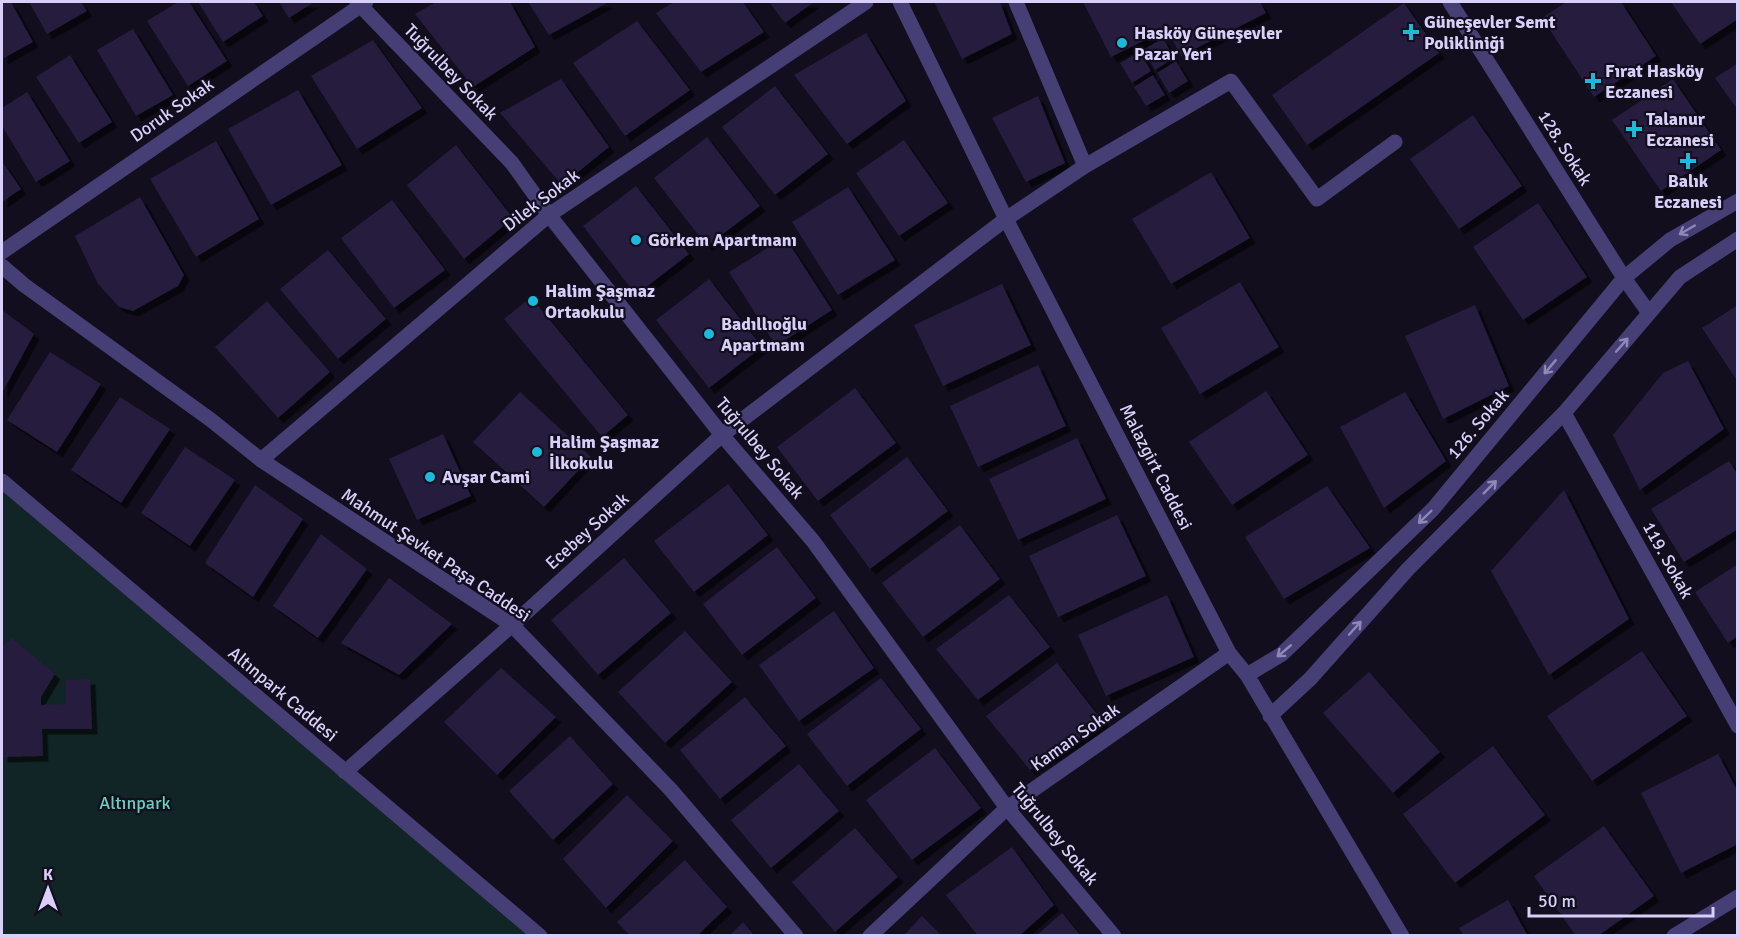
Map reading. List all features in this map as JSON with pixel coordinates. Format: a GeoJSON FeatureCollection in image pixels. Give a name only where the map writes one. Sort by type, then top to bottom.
{"type":"FeatureCollection","features":[{"type":"Feature","properties":{"kind":"street","name":"Dilek Sokak"},"geometry":{"type":"LineString","coordinates":[[261,460],[549,215],[866,2]]}},
{"type":"Feature","properties":{"kind":"street","name":"Malazgirt Caddesi"},"geometry":{"type":"LineString","coordinates":[[900,2],[1005,219],[1229,653],[1247,675],[1402,936]]}},
{"type":"Feature","properties":{"kind":"street"},"geometry":{"type":"LineString","coordinates":[[1016,2],[1085,166]]}},
{"type":"Feature","properties":{"kind":"street","name":"128. Sokak"},"geometry":{"type":"LineString","coordinates":[[1450,2],[1624,278],[1650,313]]}},
{"type":"Feature","properties":{"kind":"street","name":"Tuğrulbey Sokak"},"geometry":{"type":"LineString","coordinates":[[361,3],[512,164],[549,215],[722,435],[813,541],[1007,808],[1114,936]]}},
{"type":"Feature","properties":{"kind":"street","name":"Doruk Sokak"},"geometry":{"type":"LineString","coordinates":[[2,252],[361,3]]}},
{"type":"Feature","properties":{"kind":"street","name":"Ecebey Sokak"},"geometry":{"type":"LineString","coordinates":[[345,772],[722,435],[1005,219],[1085,166],[1231,81],[1317,199],[1395,142]]}},
{"type":"Feature","properties":{"kind":"street","name":"126. Sokak"},"geometry":{"type":"LineString","coordinates":[[1247,675],[1282,654],[1432,509],[1624,278],[1670,240],[1737,201]]}},
{"type":"Feature","properties":{"kind":"street"},"geometry":{"type":"LineString","coordinates":[[1270,716],[1310,679],[1408,569],[1564,413],[1680,277],[1737,239]]}},
{"type":"Feature","properties":{"kind":"street","name":"Mahmut Şevket Paşa Caddesi"},"geometry":{"type":"LineString","coordinates":[[2,266],[24,285],[210,420],[261,460],[512,625],[671,790],[796,936]]}},
{"type":"Feature","properties":{"kind":"street","name":"119. Sokak"},"geometry":{"type":"LineString","coordinates":[[1564,413],[1737,726]]}},
{"type":"Feature","properties":{"kind":"street","name":"Altınpark Caddesi"},"geometry":{"type":"LineString","coordinates":[[2,482],[540,936]]}},
{"type":"Feature","properties":{"kind":"street","name":"Kaman Sokak"},"geometry":{"type":"LineString","coordinates":[[870,936],[1007,808],[1229,653]]}},
{"type":"Feature","properties":{"kind":"street"},"geometry":{"type":"LineString","coordinates":[[1674,936],[1737,897]]}},
{"type":"Feature","properties":{"kind":"green space","name":"Altınpark"},"geometry":{"type":"Polygon","coordinates":[[[2,481],[540,935],[2,935],[2,481]]]}},
{"type":"Feature","properties":{"kind":"building"},"geometry":{"type":"Polygon","coordinates":[[[2,2],[11,2],[33,42],[2,59],[2,2]]]}},
{"type":"Feature","properties":{"kind":"building"},"geometry":{"type":"Polygon","coordinates":[[[29,2],[81,2],[87,11],[47,34],[29,2]]]}},
{"type":"Feature","properties":{"kind":"building"},"geometry":{"type":"Polygon","coordinates":[[[178,2],[189,2],[227,61],[188,86],[147,21],[178,2]]]}},
{"type":"Feature","properties":{"kind":"building"},"geometry":{"type":"Polygon","coordinates":[[[198,2],[254,2],[263,16],[223,42],[198,2]]]}},
{"type":"Feature","properties":{"kind":"building"},"geometry":{"type":"Polygon","coordinates":[[[279,2],[314,2],[289,18],[279,2]]]}},
{"type":"Feature","properties":{"kind":"building"},"geometry":{"type":"Polygon","coordinates":[[[436,2],[510,2],[535,47],[473,87],[415,14],[436,2]]]}},
{"type":"Feature","properties":{"kind":"building"},"geometry":{"type":"Polygon","coordinates":[[[528,2],[609,2],[549,35],[528,2]]]}},
{"type":"Feature","properties":{"kind":"building"},"geometry":{"type":"Polygon","coordinates":[[[674,2],[743,2],[764,32],[701,72],[656,13],[674,2]]]}},
{"type":"Feature","properties":{"kind":"building"},"geometry":{"type":"Polygon","coordinates":[[[769,2],[814,2],[785,23],[769,2]]]}},
{"type":"Feature","properties":{"kind":"building"},"geometry":{"type":"Polygon","coordinates":[[[934,2],[1000,2],[1012,34],[962,59],[934,2]]]}},
{"type":"Feature","properties":{"kind":"building","name":"Hasköy Güneşevler Pazar Yeri"},"geometry":{"type":"Polygon","coordinates":[[[1083,2],[1260,2],[1266,13],[1181,56],[1167,29],[1111,57],[1083,2]]]}},
{"type":"Feature","properties":{"kind":"building"},"geometry":{"type":"Polygon","coordinates":[[[1566,2],[1621,2],[1656,56],[1594,97],[1542,18],[1566,2]]]}},
{"type":"Feature","properties":{"kind":"building"},"geometry":{"type":"Polygon","coordinates":[[[1671,2],[1738,2],[1738,19],[1700,44],[1671,2]]]}},
{"type":"Feature","properties":{"kind":"building"},"geometry":{"type":"Polygon","coordinates":[[[1404,3],[1439,53],[1307,145],[1272,95],[1404,3]]]}},
{"type":"Feature","properties":{"kind":"building"},"geometry":{"type":"Polygon","coordinates":[[[637,21],[690,90],[625,136],[573,63],[637,21]]]}},
{"type":"Feature","properties":{"kind":"building"},"geometry":{"type":"Polygon","coordinates":[[[133,29],[173,95],[136,116],[97,50],[133,29]]]}},
{"type":"Feature","properties":{"kind":"building"},"geometry":{"type":"Polygon","coordinates":[[[866,33],[906,101],[847,144],[794,75],[866,33]]]}},
{"type":"Feature","properties":{"kind":"building"},"geometry":{"type":"Polygon","coordinates":[[[1163,38],[1174,58],[1155,70],[1143,50],[1163,38]]]}},
{"type":"Feature","properties":{"kind":"building"},"geometry":{"type":"Polygon","coordinates":[[[373,40],[422,108],[357,149],[311,76],[373,40]]]}},
{"type":"Feature","properties":{"kind":"building"},"geometry":{"type":"Polygon","coordinates":[[[1140,52],[1151,71],[1132,83],[1120,63],[1140,52]]]}},
{"type":"Feature","properties":{"kind":"building"},"geometry":{"type":"Polygon","coordinates":[[[70,55],[112,122],[79,143],[36,77],[70,55]]]}},
{"type":"Feature","properties":{"kind":"building"},"geometry":{"type":"Polygon","coordinates":[[[1176,61],[1188,81],[1169,93],[1157,73],[1176,61]]]}},
{"type":"Feature","properties":{"kind":"building"},"geometry":{"type":"Polygon","coordinates":[[[1738,63],[1738,110],[1715,78],[1738,63]]]}},
{"type":"Feature","properties":{"kind":"building"},"geometry":{"type":"Polygon","coordinates":[[[1153,75],[1165,95],[1146,106],[1134,87],[1153,75]]]}},
{"type":"Feature","properties":{"kind":"building"},"geometry":{"type":"Polygon","coordinates":[[[561,79],[609,147],[562,185],[500,113],[561,79]]]}},
{"type":"Feature","properties":{"kind":"building"},"geometry":{"type":"Polygon","coordinates":[[[1673,79],[1721,150],[1661,191],[1612,120],[1673,79]]]}},
{"type":"Feature","properties":{"kind":"building"},"geometry":{"type":"Polygon","coordinates":[[[775,86],[828,154],[775,195],[722,127],[775,86]]]}},
{"type":"Feature","properties":{"kind":"building"},"geometry":{"type":"Polygon","coordinates":[[[298,90],[342,165],[271,205],[228,129],[298,90]]]}},
{"type":"Feature","properties":{"kind":"building"},"geometry":{"type":"Polygon","coordinates":[[[27,92],[70,161],[36,182],[2,126],[2,108],[27,92]]]}},
{"type":"Feature","properties":{"kind":"building"},"geometry":{"type":"Polygon","coordinates":[[[1038,96],[1065,163],[1026,182],[992,118],[1038,96]]]}},
{"type":"Feature","properties":{"kind":"building"},"geometry":{"type":"Polygon","coordinates":[[[1473,115],[1522,186],[1459,229],[1410,159],[1473,115]]]}},
{"type":"Feature","properties":{"kind":"building"},"geometry":{"type":"Polygon","coordinates":[[[707,137],[760,206],[707,246],[654,178],[707,137]]]}},
{"type":"Feature","properties":{"kind":"building"},"geometry":{"type":"Polygon","coordinates":[[[904,140],[948,203],[899,236],[856,173],[904,140]]]}},
{"type":"Feature","properties":{"kind":"building"},"geometry":{"type":"Polygon","coordinates":[[[216,141],[259,219],[196,257],[150,179],[216,141]]]}},
{"type":"Feature","properties":{"kind":"building"},"geometry":{"type":"Polygon","coordinates":[[[456,145],[513,218],[464,259],[407,185],[456,145]]]}},
{"type":"Feature","properties":{"kind":"building"},"geometry":{"type":"Polygon","coordinates":[[[2,161],[21,189],[2,202],[2,161]]]}},
{"type":"Feature","properties":{"kind":"building"},"geometry":{"type":"Polygon","coordinates":[[[1211,172],[1250,238],[1171,284],[1132,219],[1211,172]]]}},
{"type":"Feature","properties":{"kind":"building","name":"Görkem Apartmanı"},"geometry":{"type":"Polygon","coordinates":[[[636,186],[689,254],[636,295],[583,226],[636,186]]]}},
{"type":"Feature","properties":{"kind":"building"},"geometry":{"type":"Polygon","coordinates":[[[848,187],[895,260],[838,295],[792,222],[848,187]]]}},
{"type":"Feature","properties":{"kind":"building"},"geometry":{"type":"Polygon","coordinates":[[[140,197],[184,275],[178,286],[133,311],[119,307],[98,284],[75,236],[140,197]]]}},
{"type":"Feature","properties":{"kind":"building"},"geometry":{"type":"Polygon","coordinates":[[[392,200],[445,270],[394,308],[341,238],[392,200]]]}},
{"type":"Feature","properties":{"kind":"building"},"geometry":{"type":"Polygon","coordinates":[[[1538,203],[1587,277],[1523,320],[1473,247],[1538,203]]]}},
{"type":"Feature","properties":{"kind":"building"},"geometry":{"type":"Polygon","coordinates":[[[785,237],[832,310],[776,346],[729,272],[785,237]]]}},
{"type":"Feature","properties":{"kind":"building"},"geometry":{"type":"Polygon","coordinates":[[[328,250],[386,319],[338,359],[280,289],[328,250]]]}},
{"type":"Feature","properties":{"kind":"building","name":"Badıllıoğlu Apartmanı"},"geometry":{"type":"Polygon","coordinates":[[[709,279],[762,347],[709,388],[656,320],[709,279]]]}},
{"type":"Feature","properties":{"kind":"building"},"geometry":{"type":"Polygon","coordinates":[[[1240,282],[1279,347],[1200,394],[1161,328],[1240,282]]]}},
{"type":"Feature","properties":{"kind":"building"},"geometry":{"type":"Polygon","coordinates":[[[1002,284],[1031,345],[943,386],[914,325],[1002,284]]]}},
{"type":"Feature","properties":{"kind":"building"},"geometry":{"type":"Polygon","coordinates":[[[531,297],[628,415],[602,437],[504,319],[531,297]]]}},
{"type":"Feature","properties":{"kind":"building"},"geometry":{"type":"Polygon","coordinates":[[[267,301],[330,372],[278,418],[215,347],[267,301]]]}},
{"type":"Feature","properties":{"kind":"building"},"geometry":{"type":"Polygon","coordinates":[[[1475,305],[1509,386],[1443,419],[1405,336],[1475,305]]]}},
{"type":"Feature","properties":{"kind":"building"},"geometry":{"type":"Polygon","coordinates":[[[1738,305],[1738,378],[1736,379],[1702,328],[1738,305]]]}},
{"type":"Feature","properties":{"kind":"building"},"geometry":{"type":"Polygon","coordinates":[[[2,310],[34,334],[2,393],[2,310]]]}},
{"type":"Feature","properties":{"kind":"building"},"geometry":{"type":"Polygon","coordinates":[[[50,352],[101,384],[57,452],[7,420],[50,352]]]}},
{"type":"Feature","properties":{"kind":"building"},"geometry":{"type":"Polygon","coordinates":[[[1688,361],[1724,429],[1640,490],[1613,435],[1663,373],[1688,361]]]}},
{"type":"Feature","properties":{"kind":"building"},"geometry":{"type":"Polygon","coordinates":[[[1038,365],[1066,426],[978,467],[950,406],[1038,365]]]}},
{"type":"Feature","properties":{"kind":"building"},"geometry":{"type":"Polygon","coordinates":[[[855,388],[896,443],[818,501],[777,447],[855,388]]]}},
{"type":"Feature","properties":{"kind":"building"},"geometry":{"type":"Polygon","coordinates":[[[1266,391],[1308,455],[1232,505],[1189,442],[1266,391]]]}},
{"type":"Feature","properties":{"kind":"building"},"geometry":{"type":"Polygon","coordinates":[[[520,392],[591,457],[544,507],[473,442],[520,392]]]}},
{"type":"Feature","properties":{"kind":"building"},"geometry":{"type":"Polygon","coordinates":[[[1405,392],[1446,461],[1384,508],[1340,427],[1405,392]]]}},
{"type":"Feature","properties":{"kind":"building"},"geometry":{"type":"Polygon","coordinates":[[[120,397],[170,429],[121,503],[71,470],[120,397]]]}},
{"type":"Feature","properties":{"kind":"building","name":"Avşar Cami"},"geometry":{"type":"Polygon","coordinates":[[[443,434],[471,496],[417,520],[389,459],[443,434]]]}},
{"type":"Feature","properties":{"kind":"building"},"geometry":{"type":"Polygon","coordinates":[[[1077,438],[1106,499],[1018,540],[989,479],[1077,438]]]}},
{"type":"Feature","properties":{"kind":"building"},"geometry":{"type":"Polygon","coordinates":[[[185,447],[235,480],[190,546],[141,513],[185,447]]]}},
{"type":"Feature","properties":{"kind":"building"},"geometry":{"type":"Polygon","coordinates":[[[907,457],[948,511],[870,569],[830,515],[907,457]]]}},
{"type":"Feature","properties":{"kind":"building"},"geometry":{"type":"Polygon","coordinates":[[[1729,461],[1738,475],[1738,529],[1684,562],[1651,509],[1729,461]]]}},
{"type":"Feature","properties":{"kind":"building"},"geometry":{"type":"Polygon","coordinates":[[[728,484],[768,535],[694,592],[654,541],[728,484]]]}},
{"type":"Feature","properties":{"kind":"building"},"geometry":{"type":"Polygon","coordinates":[[[255,485],[303,519],[253,597],[205,563],[255,485]]]}},
{"type":"Feature","properties":{"kind":"building"},"geometry":{"type":"Polygon","coordinates":[[[1327,486],[1370,548],[1284,599],[1245,537],[1327,486]]]}},
{"type":"Feature","properties":{"kind":"building"},"geometry":{"type":"Polygon","coordinates":[[[1564,490],[1629,619],[1549,675],[1491,571],[1564,490]]]}},
{"type":"Feature","properties":{"kind":"building"},"geometry":{"type":"Polygon","coordinates":[[[1117,515],[1146,576],[1058,617],[1029,556],[1117,515]]]}},
{"type":"Feature","properties":{"kind":"building"},"geometry":{"type":"Polygon","coordinates":[[[960,525],[1000,579],[923,637],[882,583],[960,525]]]}},
{"type":"Feature","properties":{"kind":"building"},"geometry":{"type":"Polygon","coordinates":[[[321,534],[367,569],[318,638],[273,606],[321,534]]]}},
{"type":"Feature","properties":{"kind":"building"},"geometry":{"type":"Polygon","coordinates":[[[777,547],[816,598],[742,655],[703,604],[777,547]]]}},
{"type":"Feature","properties":{"kind":"building"},"geometry":{"type":"Polygon","coordinates":[[[624,558],[671,613],[598,675],[551,620],[624,558]]]}},
{"type":"Feature","properties":{"kind":"building"},"geometry":{"type":"Polygon","coordinates":[[[1738,564],[1738,636],[1728,643],[1695,592],[1738,564]]]}},
{"type":"Feature","properties":{"kind":"building"},"geometry":{"type":"Polygon","coordinates":[[[389,578],[452,624],[399,675],[341,643],[389,578]]]}},
{"type":"Feature","properties":{"kind":"building"},"geometry":{"type":"Polygon","coordinates":[[[1009,595],[1050,647],[978,700],[936,649],[1009,595]]]}},
{"type":"Feature","properties":{"kind":"building"},"geometry":{"type":"Polygon","coordinates":[[[1167,595],[1194,657],[1106,696],[1078,635],[1167,595]]]}},
{"type":"Feature","properties":{"kind":"building"},"geometry":{"type":"Polygon","coordinates":[[[834,611],[874,668],[799,721],[759,665],[834,611]]]}},
{"type":"Feature","properties":{"kind":"building"},"geometry":{"type":"Polygon","coordinates":[[[685,631],[732,682],[665,743],[618,692],[685,631]]]}},
{"type":"Feature","properties":{"kind":"building"},"geometry":{"type":"Polygon","coordinates":[[[12,638],[55,674],[41,697],[41,705],[66,704],[66,680],[90,679],[92,729],[42,729],[43,756],[2,757],[2,647],[12,638]]]}},
{"type":"Feature","properties":{"kind":"building"},"geometry":{"type":"Polygon","coordinates":[[[1642,651],[1687,716],[1592,781],[1547,716],[1642,651]]]}},
{"type":"Feature","properties":{"kind":"building"},"geometry":{"type":"Polygon","coordinates":[[[1057,663],[1104,723],[1030,770],[986,716],[1057,663]]]}},
{"type":"Feature","properties":{"kind":"building"},"geometry":{"type":"Polygon","coordinates":[[[501,668],[556,717],[497,775],[444,722],[501,668]]]}},
{"type":"Feature","properties":{"kind":"building"},"geometry":{"type":"Polygon","coordinates":[[[1369,672],[1440,752],[1393,793],[1323,713],[1369,672]]]}},
{"type":"Feature","properties":{"kind":"building"},"geometry":{"type":"Polygon","coordinates":[[[881,678],[921,729],[847,786],[807,734],[881,678]]]}},
{"type":"Feature","properties":{"kind":"building"},"geometry":{"type":"Polygon","coordinates":[[[745,697],[786,746],[720,799],[680,750],[745,697]]]}},
{"type":"Feature","properties":{"kind":"building"},"geometry":{"type":"Polygon","coordinates":[[[570,736],[613,784],[553,840],[509,791],[570,736]]]}},
{"type":"Feature","properties":{"kind":"building"},"geometry":{"type":"Polygon","coordinates":[[[1493,746],[1545,815],[1455,883],[1403,814],[1493,746]]]}},
{"type":"Feature","properties":{"kind":"building"},"geometry":{"type":"Polygon","coordinates":[[[935,748],[981,808],[912,860],[866,800],[935,748]]]}},
{"type":"Feature","properties":{"kind":"building"},"geometry":{"type":"Polygon","coordinates":[[[1718,754],[1738,792],[1738,844],[1681,873],[1641,793],[1718,754]]]}},
{"type":"Feature","properties":{"kind":"building"},"geometry":{"type":"Polygon","coordinates":[[[799,764],[839,811],[771,868],[731,820],[799,764]]]}},
{"type":"Feature","properties":{"kind":"building"},"geometry":{"type":"Polygon","coordinates":[[[627,795],[673,841],[606,908],[563,859],[627,795]]]}},
{"type":"Feature","properties":{"kind":"building"},"geometry":{"type":"Polygon","coordinates":[[[1604,826],[1654,896],[1598,936],[1576,936],[1534,876],[1604,826]]]}},
{"type":"Feature","properties":{"kind":"building"},"geometry":{"type":"Polygon","coordinates":[[[855,828],[898,877],[835,932],[792,882],[855,828]]]}},
{"type":"Feature","properties":{"kind":"building"},"geometry":{"type":"Polygon","coordinates":[[[1012,847],[1054,905],[1019,936],[978,936],[946,895],[1012,847]]]}},
{"type":"Feature","properties":{"kind":"building"},"geometry":{"type":"Polygon","coordinates":[[[685,860],[727,907],[697,936],[630,936],[617,922],[685,860]]]}},
{"type":"Feature","properties":{"kind":"building"},"geometry":{"type":"Polygon","coordinates":[[[1508,900],[1528,936],[1464,936],[1459,928],[1508,900]]]}},
{"type":"Feature","properties":{"kind":"building"},"geometry":{"type":"Polygon","coordinates":[[[1062,913],[1081,936],[1036,936],[1062,913]]]}},
{"type":"Feature","properties":{"kind":"building"},"geometry":{"type":"Polygon","coordinates":[[[922,916],[942,936],[903,936],[922,916]]]}},
{"type":"Feature","properties":{"kind":"building"},"geometry":{"type":"Polygon","coordinates":[[[743,922],[755,936],[729,936],[743,922]]]}},
{"type":"Feature","properties":{"kind":"place","name":"Güneşevler Semt Polikliniği"},"geometry":{"type":"Point","coordinates":[1411,32]}},
{"type":"Feature","properties":{"kind":"place","name":"Hasköy Güneşevler Pazar Yeri"},"geometry":{"type":"Point","coordinates":[1122,43]}},
{"type":"Feature","properties":{"kind":"place","name":"Fırat Hasköy Eczanesi"},"geometry":{"type":"Point","coordinates":[1593,81]}},
{"type":"Feature","properties":{"kind":"place","name":"Talanur Eczanesi"},"geometry":{"type":"Point","coordinates":[1634,129]}},
{"type":"Feature","properties":{"kind":"place","name":"Balık Eczanesi"},"geometry":{"type":"Point","coordinates":[1688,161]}},
{"type":"Feature","properties":{"kind":"place","name":"Görkem Apartmanı"},"geometry":{"type":"Point","coordinates":[636,240]}},
{"type":"Feature","properties":{"kind":"place","name":"Halim Şaşmaz Ortaokulu"},"geometry":{"type":"Point","coordinates":[533,301]}},
{"type":"Feature","properties":{"kind":"place","name":"Badıllıoğlu Apartmanı"},"geometry":{"type":"Point","coordinates":[709,334]}},
{"type":"Feature","properties":{"kind":"place","name":"Halim Şaşmaz İlkokulu"},"geometry":{"type":"Point","coordinates":[537,452]}},
{"type":"Feature","properties":{"kind":"place","name":"Avşar Cami"},"geometry":{"type":"Point","coordinates":[430,477]}}]}
